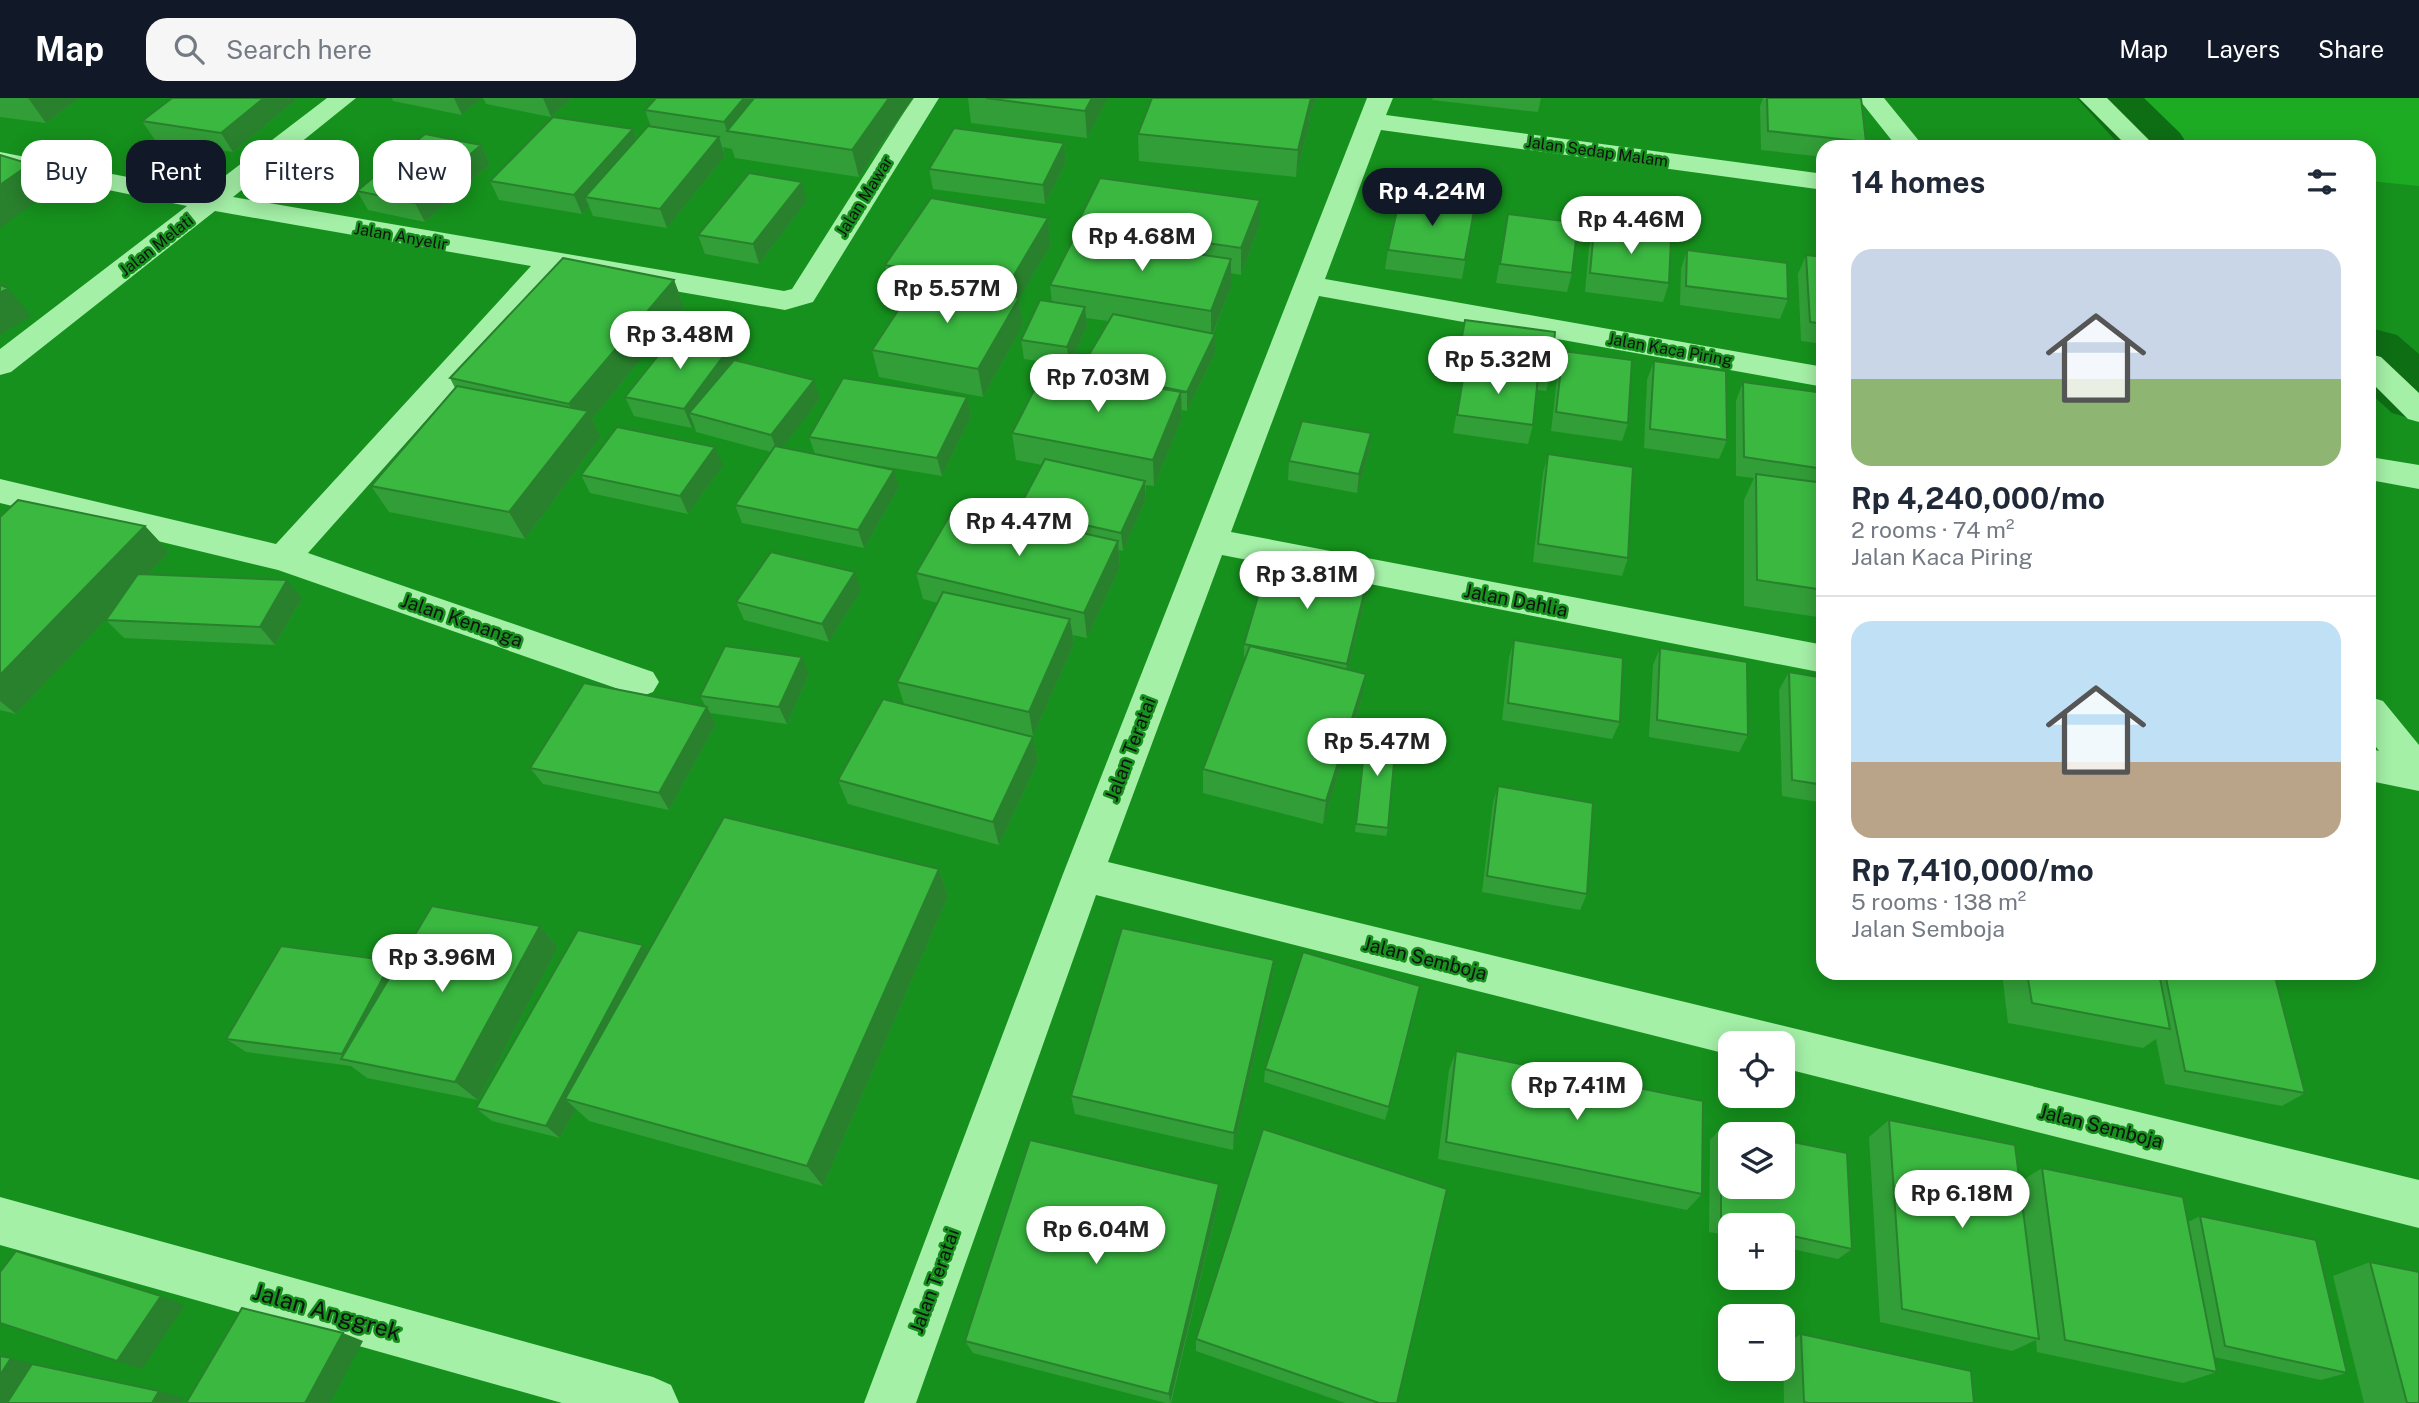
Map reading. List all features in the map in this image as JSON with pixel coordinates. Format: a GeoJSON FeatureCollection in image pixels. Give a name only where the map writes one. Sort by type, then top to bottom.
{"type":"FeatureCollection","features":[{"type":"Feature","properties":{"kind":"street","name":"Jalan Melati"},"geometry":{"type":"LineString","coordinates":[[226,190],[343,98]]}},
{"type":"Feature","properties":{"kind":"street","name":"Jalan Mawar"},"geometry":{"type":"LineString","coordinates":[[803,295],[926,98]]}},
{"type":"Feature","properties":{"kind":"street"},"geometry":{"type":"LineString","coordinates":[[1871,98],[1905,140]]}},
{"type":"Feature","properties":{"kind":"street"},"geometry":{"type":"LineString","coordinates":[[2092,98],[2136,140]]}},
{"type":"Feature","properties":{"kind":"street","name":"Jalan Sedap Malam"},"geometry":{"type":"LineString","coordinates":[[1375,109],[1816,181]]}},
{"type":"Feature","properties":{"kind":"street","name":"Jalan Teratai"},"geometry":{"type":"LineString","coordinates":[[890,1403],[1083,874],[1375,109]]}},
{"type":"Feature","properties":{"kind":"street","name":"Jalan Anyelir"},"geometry":{"type":"LineString","coordinates":[[0,160],[126,185]]}},
{"type":"Feature","properties":{"kind":"street","name":"Jalan Melati"},"geometry":{"type":"LineString","coordinates":[[0,365],[210,203]]}},
{"type":"Feature","properties":{"kind":"street","name":"Jalan Anyelir"},"geometry":{"type":"LineString","coordinates":[[217,203],[780,300],[792,300],[803,295]]}},
{"type":"Feature","properties":{"kind":"street"},"geometry":{"type":"LineString","coordinates":[[3,496],[283,558],[551,262]]}},
{"type":"Feature","properties":{"kind":"street","name":"Jalan Kaca Piring"},"geometry":{"type":"LineString","coordinates":[[1309,285],[1816,376]]}},
{"type":"Feature","properties":{"kind":"street"},"geometry":{"type":"LineString","coordinates":[[2376,370],[2419,411]]}},
{"type":"Feature","properties":{"kind":"street"},"geometry":{"type":"LineString","coordinates":[[2376,470],[2419,477]]}},
{"type":"Feature","properties":{"kind":"street","name":"Jalan Dahlia"},"geometry":{"type":"LineString","coordinates":[[1209,540],[1816,657]]}},
{"type":"Feature","properties":{"kind":"street","name":"Jalan Kenanga"},"geometry":{"type":"LineString","coordinates":[[283,558],[640,682]]}},
{"type":"Feature","properties":{"kind":"street"},"geometry":{"type":"LineString","coordinates":[[2376,720],[2419,774]]}},
{"type":"Feature","properties":{"kind":"street"},"geometry":{"type":"LineString","coordinates":[[2376,766],[2419,774]]}},
{"type":"Feature","properties":{"kind":"street","name":"Jalan Semboja"},"geometry":{"type":"LineString","coordinates":[[1083,874],[1719,1031]]}},
{"type":"Feature","properties":{"kind":"street","name":"Jalan Semboja"},"geometry":{"type":"LineString","coordinates":[[1795,1050],[2419,1204]]}},
{"type":"Feature","properties":{"kind":"street","name":"Jalan Anggrek"},"geometry":{"type":"LineString","coordinates":[[0,1220],[653,1403]]}},
{"type":"Feature","properties":{"kind":"green space"},"geometry":{"type":"Polygon","coordinates":[[[2124,98],[2419,98],[2419,186],[2376,182],[2376,140],[2163,140],[2124,98]]]}},
{"type":"Feature","properties":{"kind":"building"},"geometry":{"type":"Polygon","coordinates":[[[172,98],[264,98],[221,133],[142,121],[172,98]]]}},
{"type":"Feature","properties":{"kind":"building"},"geometry":{"type":"Polygon","coordinates":[[[656,98],[744,98],[724,122],[645,110],[656,98]]]}},
{"type":"Feature","properties":{"kind":"building"},"geometry":{"type":"Polygon","coordinates":[[[754,98],[889,98],[852,150],[727,131],[754,98]]]}},
{"type":"Feature","properties":{"kind":"building"},"geometry":{"type":"Polygon","coordinates":[[[986,98],[1092,98],[1085,111],[986,98]]]}},
{"type":"Feature","properties":{"kind":"building"},"geometry":{"type":"Polygon","coordinates":[[[1152,98],[1311,98],[1298,150],[1138,134],[1152,98]]]}},
{"type":"Feature","properties":{"kind":"building"},"geometry":{"type":"Polygon","coordinates":[[[1767,98],[1861,98],[1866,140],[1768,131],[1767,98]]]}},
{"type":"Feature","properties":{"kind":"building"},"geometry":{"type":"Polygon","coordinates":[[[553,117],[633,129],[574,195],[490,181],[553,117]]]}},
{"type":"Feature","properties":{"kind":"building"},"geometry":{"type":"Polygon","coordinates":[[[648,126],[719,137],[660,209],[585,197],[648,126]]]}},
{"type":"Feature","properties":{"kind":"building"},"geometry":{"type":"Polygon","coordinates":[[[954,128],[1064,143],[1043,185],[929,169],[954,128]]]}},
{"type":"Feature","properties":{"kind":"building"},"geometry":{"type":"Polygon","coordinates":[[[425,134],[456,140],[418,140],[425,134]]]}},
{"type":"Feature","properties":{"kind":"building"},"geometry":{"type":"Polygon","coordinates":[[[471,143],[481,145],[471,154],[471,143]]]}},
{"type":"Feature","properties":{"kind":"building"},"geometry":{"type":"Polygon","coordinates":[[[0,155],[21,161],[21,170],[0,185],[0,155]]]}},
{"type":"Feature","properties":{"kind":"building"},"geometry":{"type":"Polygon","coordinates":[[[749,173],[802,182],[753,244],[698,235],[749,173]]]}},
{"type":"Feature","properties":{"kind":"building"},"geometry":{"type":"Polygon","coordinates":[[[373,178],[373,194],[359,189],[373,178]]]}},
{"type":"Feature","properties":{"kind":"building"},"geometry":{"type":"Polygon","coordinates":[[[1100,178],[1260,200],[1241,248],[1077,224],[1100,178]]]}},
{"type":"Feature","properties":{"kind":"building"},"geometry":{"type":"Polygon","coordinates":[[[1400,197],[1475,206],[1465,260],[1388,250],[1400,197]]]}},
{"type":"Feature","properties":{"kind":"building"},"geometry":{"type":"Polygon","coordinates":[[[931,198],[1048,218],[1007,287],[885,265],[931,198]]]}},
{"type":"Feature","properties":{"kind":"building"},"geometry":{"type":"Polygon","coordinates":[[[1508,214],[1578,223],[1572,273],[1500,264],[1508,214]]]}},
{"type":"Feature","properties":{"kind":"building"},"geometry":{"type":"Polygon","coordinates":[[[1594,229],[1671,239],[1669,283],[1590,273],[1594,229]]]}},
{"type":"Feature","properties":{"kind":"building"},"geometry":{"type":"Polygon","coordinates":[[[1075,236],[1231,259],[1211,311],[1050,285],[1075,236]]]}},
{"type":"Feature","properties":{"kind":"building"},"geometry":{"type":"Polygon","coordinates":[[[1687,250],[1787,263],[1788,299],[1686,286],[1687,250]]]}},
{"type":"Feature","properties":{"kind":"building"},"geometry":{"type":"Polygon","coordinates":[[[1806,255],[1816,256],[1816,323],[1810,322],[1806,255]]]}},
{"type":"Feature","properties":{"kind":"building"},"geometry":{"type":"Polygon","coordinates":[[[563,258],[674,280],[569,404],[450,378],[563,258]]]}},
{"type":"Feature","properties":{"kind":"building"},"geometry":{"type":"Polygon","coordinates":[[[918,280],[1019,298],[978,369],[872,350],[918,280]]]}},
{"type":"Feature","properties":{"kind":"building"},"geometry":{"type":"Polygon","coordinates":[[[0,285],[8,288],[0,293],[0,285]]]}},
{"type":"Feature","properties":{"kind":"building"},"geometry":{"type":"Polygon","coordinates":[[[1040,300],[1085,307],[1067,347],[1021,340],[1040,300]]]}},
{"type":"Feature","properties":{"kind":"building"},"geometry":{"type":"Polygon","coordinates":[[[1113,314],[1215,334],[1187,392],[1080,370],[1113,314]]]}},
{"type":"Feature","properties":{"kind":"building"},"geometry":{"type":"Polygon","coordinates":[[[1465,320],[1555,332],[1551,372],[1458,359],[1465,320]]]}},
{"type":"Feature","properties":{"kind":"building"},"geometry":{"type":"Polygon","coordinates":[[[677,332],[733,343],[684,409],[625,397],[677,332]]]}},
{"type":"Feature","properties":{"kind":"building"},"geometry":{"type":"Polygon","coordinates":[[[1563,351],[1632,360],[1628,423],[1556,412],[1563,351]]]}},
{"type":"Feature","properties":{"kind":"building"},"geometry":{"type":"Polygon","coordinates":[[[734,360],[814,380],[771,435],[689,413],[734,360]]]}},
{"type":"Feature","properties":{"kind":"building"},"geometry":{"type":"Polygon","coordinates":[[[1654,361],[1726,371],[1727,440],[1650,429],[1654,361]]]}},
{"type":"Feature","properties":{"kind":"building"},"geometry":{"type":"Polygon","coordinates":[[[1465,367],[1538,377],[1533,425],[1457,415],[1465,367]]]}},
{"type":"Feature","properties":{"kind":"building"},"geometry":{"type":"Polygon","coordinates":[[[1045,369],[1181,392],[1153,460],[1012,433],[1045,369]]]}},
{"type":"Feature","properties":{"kind":"building"},"geometry":{"type":"Polygon","coordinates":[[[843,378],[967,397],[937,458],[809,437],[843,378]]]}},
{"type":"Feature","properties":{"kind":"building"},"geometry":{"type":"Polygon","coordinates":[[[1743,382],[1816,392],[1816,468],[1744,457],[1743,382]]]}},
{"type":"Feature","properties":{"kind":"building"},"geometry":{"type":"Polygon","coordinates":[[[457,386],[588,411],[509,512],[371,486],[457,386]]]}},
{"type":"Feature","properties":{"kind":"building"},"geometry":{"type":"Polygon","coordinates":[[[1302,421],[1371,433],[1359,474],[1289,461],[1302,421]]]}},
{"type":"Feature","properties":{"kind":"building"},"geometry":{"type":"Polygon","coordinates":[[[617,427],[715,447],[680,496],[581,475],[617,427]]]}},
{"type":"Feature","properties":{"kind":"building"},"geometry":{"type":"Polygon","coordinates":[[[775,446],[894,470],[858,530],[735,505],[775,446]]]}},
{"type":"Feature","properties":{"kind":"building"},"geometry":{"type":"Polygon","coordinates":[[[1548,454],[1633,467],[1628,558],[1538,544],[1548,454]]]}},
{"type":"Feature","properties":{"kind":"building"},"geometry":{"type":"Polygon","coordinates":[[[1045,459],[1145,481],[1121,533],[1018,510],[1045,459]]]}},
{"type":"Feature","properties":{"kind":"building"},"geometry":{"type":"Polygon","coordinates":[[[1756,474],[1816,482],[1816,589],[1757,580],[1756,474]]]}},
{"type":"Feature","properties":{"kind":"building"},"geometry":{"type":"Polygon","coordinates":[[[18,500],[145,526],[0,675],[0,517],[18,500]]]}},
{"type":"Feature","properties":{"kind":"building"},"geometry":{"type":"Polygon","coordinates":[[[956,505],[1118,541],[1084,613],[916,573],[956,505]]]}},
{"type":"Feature","properties":{"kind":"building"},"geometry":{"type":"Polygon","coordinates":[[[771,552],[855,572],[822,624],[736,602],[771,552]]]}},
{"type":"Feature","properties":{"kind":"building"},"geometry":{"type":"Polygon","coordinates":[[[1269,559],[1368,577],[1347,664],[1244,644],[1269,559]]]}},
{"type":"Feature","properties":{"kind":"building"},"geometry":{"type":"Polygon","coordinates":[[[138,574],[287,580],[260,627],[106,620],[138,574]]]}},
{"type":"Feature","properties":{"kind":"building"},"geometry":{"type":"Polygon","coordinates":[[[943,592],[1070,619],[1029,712],[897,682],[943,592]]]}},
{"type":"Feature","properties":{"kind":"building"},"geometry":{"type":"Polygon","coordinates":[[[1514,640],[1623,658],[1620,722],[1508,703],[1514,640]]]}},
{"type":"Feature","properties":{"kind":"building"},"geometry":{"type":"Polygon","coordinates":[[[725,646],[802,657],[779,707],[700,696],[725,646]]]}},
{"type":"Feature","properties":{"kind":"building"},"geometry":{"type":"Polygon","coordinates":[[[1250,646],[1366,674],[1326,801],[1203,769],[1250,646]]]}},
{"type":"Feature","properties":{"kind":"building"},"geometry":{"type":"Polygon","coordinates":[[[1660,648],[1747,662],[1748,735],[1657,720],[1660,648]]]}},
{"type":"Feature","properties":{"kind":"building"},"geometry":{"type":"Polygon","coordinates":[[[1789,672],[1816,677],[1816,784],[1792,780],[1789,672]]]}},
{"type":"Feature","properties":{"kind":"building"},"geometry":{"type":"Polygon","coordinates":[[[584,683],[707,707],[659,793],[530,768],[584,683]]]}},
{"type":"Feature","properties":{"kind":"building"},"geometry":{"type":"Polygon","coordinates":[[[883,699],[1033,737],[993,822],[838,780],[883,699]]]}},
{"type":"Feature","properties":{"kind":"building"},"geometry":{"type":"Polygon","coordinates":[[[1367,727],[1397,730],[1388,828],[1356,824],[1367,727]]]}},
{"type":"Feature","properties":{"kind":"building"},"geometry":{"type":"Polygon","coordinates":[[[1498,786],[1593,803],[1587,894],[1487,876],[1498,786]]]}},
{"type":"Feature","properties":{"kind":"building"},"geometry":{"type":"Polygon","coordinates":[[[724,817],[939,869],[807,1166],[565,1099],[724,817]]]}},
{"type":"Feature","properties":{"kind":"building"},"geometry":{"type":"Polygon","coordinates":[[[432,906],[540,926],[455,1082],[341,1059],[432,906]]]}},
{"type":"Feature","properties":{"kind":"building"},"geometry":{"type":"Polygon","coordinates":[[[1122,928],[1274,960],[1234,1133],[1071,1096],[1122,928]]]}},
{"type":"Feature","properties":{"kind":"building"},"geometry":{"type":"Polygon","coordinates":[[[578,930],[643,945],[546,1126],[476,1108],[578,930]]]}},
{"type":"Feature","properties":{"kind":"building"},"geometry":{"type":"Polygon","coordinates":[[[281,946],[392,961],[342,1054],[226,1039],[281,946]]]}},
{"type":"Feature","properties":{"kind":"building"},"geometry":{"type":"Polygon","coordinates":[[[1303,952],[1420,986],[1389,1107],[1265,1069],[1303,952]]]}},
{"type":"Feature","properties":{"kind":"building"},"geometry":{"type":"Polygon","coordinates":[[[2028,980],[2160,980],[2170,1029],[2032,1003],[2028,980]]]}},
{"type":"Feature","properties":{"kind":"building"},"geometry":{"type":"Polygon","coordinates":[[[2166,980],[2276,980],[2305,1093],[2185,1071],[2166,980]]]}},
{"type":"Feature","properties":{"kind":"building"},"geometry":{"type":"Polygon","coordinates":[[[1456,1051],[1703,1101],[1702,1194],[1446,1142],[1456,1051]]]}},
{"type":"Feature","properties":{"kind":"building"},"geometry":{"type":"Polygon","coordinates":[[[1889,1120],[2015,1145],[2039,1339],[1902,1309],[1889,1120]]]}},
{"type":"Feature","properties":{"kind":"building"},"geometry":{"type":"Polygon","coordinates":[[[1263,1129],[1447,1189],[1397,1403],[1379,1403],[1196,1339],[1263,1129]]]}},
{"type":"Feature","properties":{"kind":"building"},"geometry":{"type":"Polygon","coordinates":[[[1030,1140],[1219,1184],[1169,1394],[965,1341],[1030,1140]]]}},
{"type":"Feature","properties":{"kind":"building"},"geometry":{"type":"Polygon","coordinates":[[[1795,1142],[1847,1153],[1852,1249],[1795,1237],[1795,1213],[1721,1213],[1721,1199],[1795,1199],[1795,1142]]]}},
{"type":"Feature","properties":{"kind":"building"},"geometry":{"type":"Polygon","coordinates":[[[2042,1168],[2183,1197],[2217,1372],[2065,1340],[2042,1168]]]}},
{"type":"Feature","properties":{"kind":"building"},"geometry":{"type":"Polygon","coordinates":[[[2200,1216],[2316,1240],[2347,1373],[2225,1346],[2200,1216]]]}},
{"type":"Feature","properties":{"kind":"building"},"geometry":{"type":"Polygon","coordinates":[[[16,1251],[161,1296],[117,1361],[0,1323],[0,1272],[16,1251]]]}},
{"type":"Feature","properties":{"kind":"building"},"geometry":{"type":"Polygon","coordinates":[[[2370,1262],[2419,1272],[2419,1403],[2407,1403],[2370,1262]]]}},
{"type":"Feature","properties":{"kind":"building"},"geometry":{"type":"Polygon","coordinates":[[[242,1308],[343,1333],[305,1403],[186,1403],[242,1308]]]}},
{"type":"Feature","properties":{"kind":"building"},"geometry":{"type":"Polygon","coordinates":[[[1801,1334],[1971,1371],[1974,1403],[1804,1402],[1801,1334]]]}},
{"type":"Feature","properties":{"kind":"building"},"geometry":{"type":"Polygon","coordinates":[[[0,1356],[11,1358],[0,1375],[0,1356]]]}},
{"type":"Feature","properties":{"kind":"building"},"geometry":{"type":"Polygon","coordinates":[[[32,1364],[159,1391],[152,1403],[7,1403],[32,1364]]]}},
{"type":"Feature","properties":{"kind":"waterway"},"geometry":{"type":"LineString","coordinates":[[2108,98],[2150,140]]}},
{"type":"Feature","properties":{"kind":"waterway"},"geometry":{"type":"LineString","coordinates":[[2376,357],[2419,395]]}}]}
